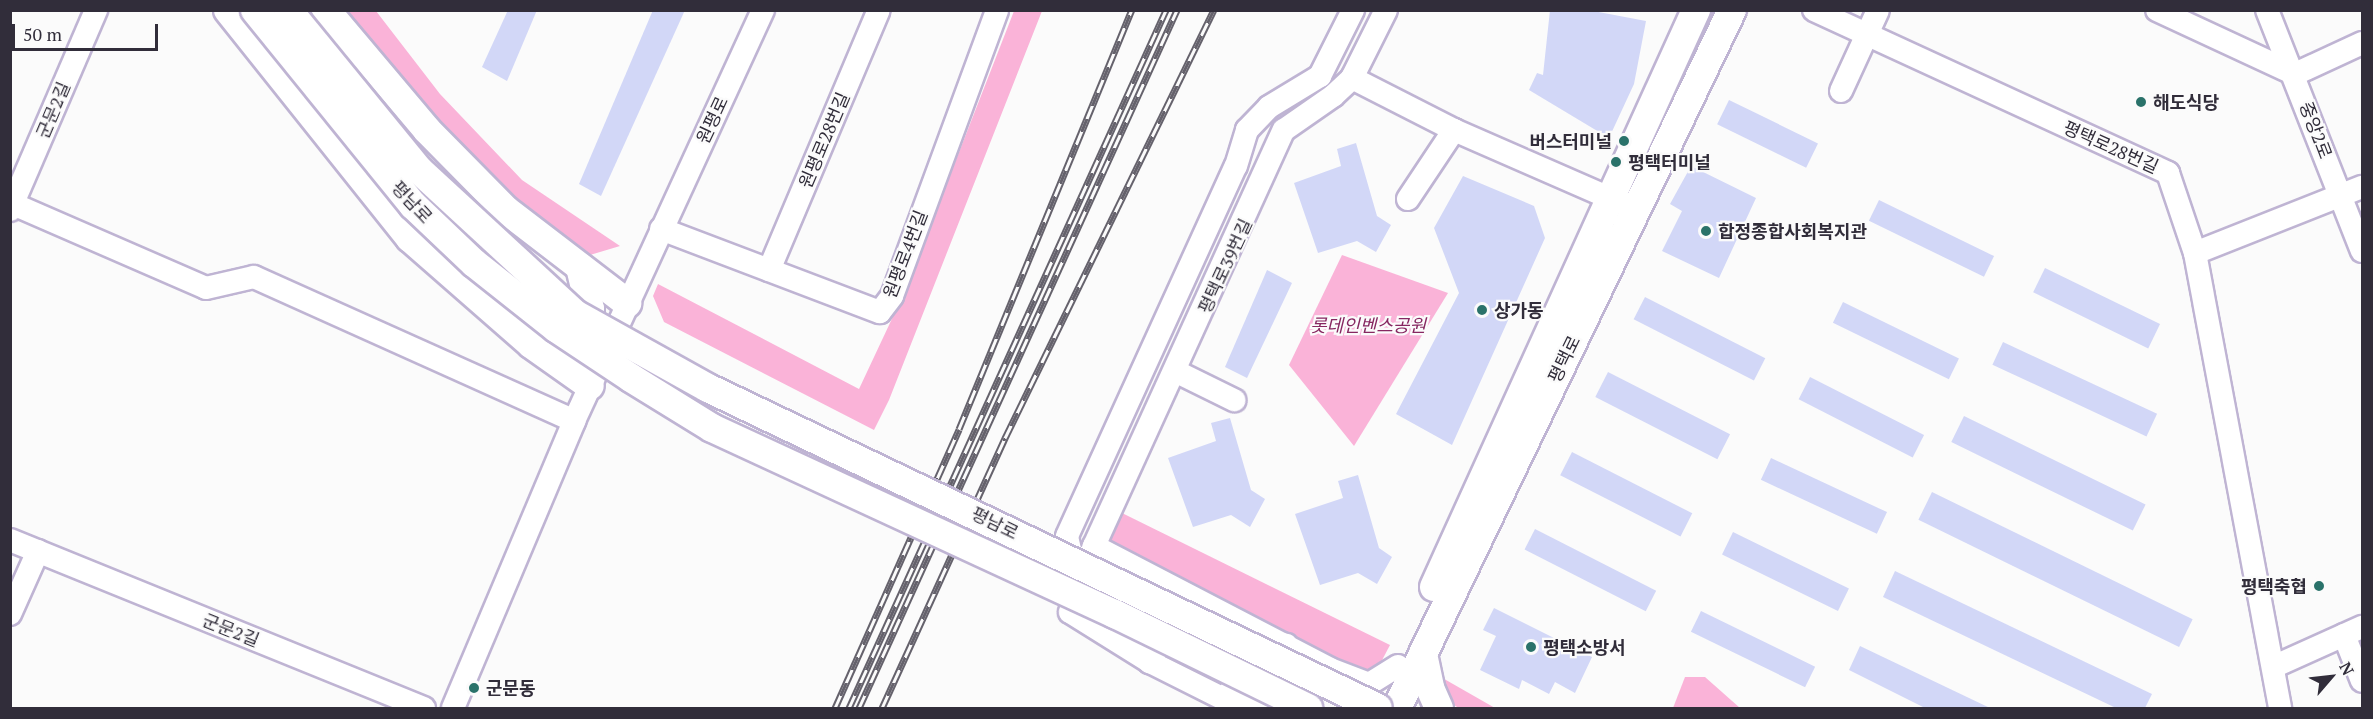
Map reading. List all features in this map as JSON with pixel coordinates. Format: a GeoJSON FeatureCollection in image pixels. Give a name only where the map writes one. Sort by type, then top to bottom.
{"type":"FeatureCollection","features":[{"type":"Feature","properties":{"kind":"main road"},"geometry":{"type":"LineString","coordinates":[[228,10],[410,238],[531,344],[590,386]]}},
{"type":"Feature","properties":{"kind":"main road","name":"평남로"},"geometry":{"type":"LineString","coordinates":[[255,10],[413,205],[474,263],[556,328],[631,378],[712,428],[1115,614],[1308,708]]}},
{"type":"Feature","properties":{"kind":"main road","name":"평남로"},"geometry":{"type":"LineString","coordinates":[[288,10],[427,178],[575,314],[708,388],[1387,708]]}},
{"type":"Feature","properties":{"kind":"main road"},"geometry":{"type":"LineString","coordinates":[[326,10],[435,138],[506,210],[627,303]]}},
{"type":"Feature","properties":{"kind":"main road","name":"평택로"},"geometry":{"type":"LineString","coordinates":[[1387,708],[1423,654],[1623,204],[1644,126],[1696,10]]}},
{"type":"Feature","properties":{"kind":"main road","name":"평택로"},"geometry":{"type":"LineString","coordinates":[[1387,708],[1398,666],[1623,204],[1671,141],[1732,10]]}},
{"type":"Feature","properties":{"kind":"main road"},"geometry":{"type":"LineString","coordinates":[[531,344],[561,349],[581,332],[590,309],[580,267]]}},
{"type":"Feature","properties":{"kind":"main road"},"geometry":{"type":"LineString","coordinates":[[1423,654],[1430,688],[1439,708]]}},
{"type":"Feature","properties":{"kind":"main road"},"geometry":{"type":"LineString","coordinates":[[1387,708],[1415,703],[1432,708]]}},
{"type":"Feature","properties":{"kind":"street","name":"군문2길"},"geometry":{"type":"LineString","coordinates":[[12,207],[96,10]]}},
{"type":"Feature","properties":{"kind":"street","name":"원평로"},"geometry":{"type":"LineString","coordinates":[[661,229],[763,10]]}},
{"type":"Feature","properties":{"kind":"street","name":"원평로28번길"},"geometry":{"type":"LineString","coordinates":[[770,270],[879,10]]}},
{"type":"Feature","properties":{"kind":"street","name":"원평로4번길"},"geometry":{"type":"LineString","coordinates":[[661,229],[880,312],[892,296],[997,10]]}},
{"type":"Feature","properties":{"kind":"street"},"geometry":{"type":"LineString","coordinates":[[1353,10],[1320,76],[1269,107],[1247,130],[1236,166],[1067,536],[1071,554],[1091,554],[1286,645],[1330,669],[1370,684],[1398,666]]}},
{"type":"Feature","properties":{"kind":"street","name":"평택로39번길"},"geometry":{"type":"LineString","coordinates":[[1160,667],[1070,612],[1091,554],[1177,372],[1284,130],[1334,96],[1352,78],[1386,10]]}},
{"type":"Feature","properties":{"kind":"street","name":"평택로28번길"},"geometry":{"type":"LineString","coordinates":[[1814,10],[1866,36],[2168,173],[2195,253],[2280,708]]}},
{"type":"Feature","properties":{"kind":"street"},"geometry":{"type":"LineString","coordinates":[[1841,91],[1878,10]]}},
{"type":"Feature","properties":{"kind":"street"},"geometry":{"type":"LineString","coordinates":[[2157,10],[2291,68],[2362,43]]}},
{"type":"Feature","properties":{"kind":"street"},"geometry":{"type":"LineString","coordinates":[[2180,10],[2291,68]]}},
{"type":"Feature","properties":{"kind":"street","name":"중앙2로"},"geometry":{"type":"LineString","coordinates":[[2267,10],[2291,68],[2352,192],[2362,251]]}},
{"type":"Feature","properties":{"kind":"street"},"geometry":{"type":"LineString","coordinates":[[2291,68],[2362,27]]}},
{"type":"Feature","properties":{"kind":"street"},"geometry":{"type":"LineString","coordinates":[[1352,78],[1454,130],[1623,204]]}},
{"type":"Feature","properties":{"kind":"street"},"geometry":{"type":"LineString","coordinates":[[1644,126],[1671,141]]}},
{"type":"Feature","properties":{"kind":"street"},"geometry":{"type":"LineString","coordinates":[[1408,199],[1454,130]]}},
{"type":"Feature","properties":{"kind":"street"},"geometry":{"type":"LineString","coordinates":[[2195,253],[2352,192]]}},
{"type":"Feature","properties":{"kind":"street"},"geometry":{"type":"LineString","coordinates":[[12,207],[206,288],[254,277],[574,421]]}},
{"type":"Feature","properties":{"kind":"street"},"geometry":{"type":"LineString","coordinates":[[453,708],[574,421],[661,229]]}},
{"type":"Feature","properties":{"kind":"street"},"geometry":{"type":"LineString","coordinates":[[1177,372],[1234,399]]}},
{"type":"Feature","properties":{"kind":"street","name":"군문2길"},"geometry":{"type":"LineString","coordinates":[[10,540],[424,708]]}},
{"type":"Feature","properties":{"kind":"street"},"geometry":{"type":"LineString","coordinates":[[10,614],[38,551]]}},
{"type":"Feature","properties":{"kind":"street"},"geometry":{"type":"LineString","coordinates":[[1091,554],[1179,607],[1240,636],[1286,645]]}},
{"type":"Feature","properties":{"kind":"street"},"geometry":{"type":"LineString","coordinates":[[1160,667],[1179,607]]}},
{"type":"Feature","properties":{"kind":"street"},"geometry":{"type":"LineString","coordinates":[[2273,667],[2353,631],[2362,681]]}},
{"type":"Feature","properties":{"kind":"street"},"geometry":{"type":"LineString","coordinates":[[1160,667],[1242,708]]}},
{"type":"Feature","properties":{"kind":"street"},"geometry":{"type":"LineString","coordinates":[[1160,667],[1202,675],[1268,708]]}},
{"type":"Feature","properties":{"kind":"green space"},"geometry":{"type":"Polygon","coordinates":[[[336,11],[376,11],[440,94],[522,180],[620,246],[590,255],[493,185],[336,11]]]}},
{"type":"Feature","properties":{"kind":"green space"},"geometry":{"type":"Polygon","coordinates":[[[1014,11],[1042,11],[889,400],[874,430],[664,322],[653,296],[658,284],[859,389],[905,291],[1014,11]]]}},
{"type":"Feature","properties":{"kind":"green space","name":"롯데인벤스공원"},"geometry":{"type":"Polygon","coordinates":[[[1342,255],[1448,293],[1354,446],[1289,365],[1342,255]]]}},
{"type":"Feature","properties":{"kind":"green space"},"geometry":{"type":"Polygon","coordinates":[[[1122,513],[1390,645],[1379,666],[1360,672],[1107,544],[1122,513]]]}},
{"type":"Feature","properties":{"kind":"green space"},"geometry":{"type":"Polygon","coordinates":[[[1439,676],[1495,708],[1459,708],[1441,698],[1439,676]]]}},
{"type":"Feature","properties":{"kind":"green space"},"geometry":{"type":"Polygon","coordinates":[[[1685,677],[1705,677],[1740,708],[1673,708],[1685,677]]]}},
{"type":"Feature","properties":{"kind":"building"},"geometry":{"type":"Polygon","coordinates":[[[508,10],[537,10],[507,81],[482,67],[508,10]]]}},
{"type":"Feature","properties":{"kind":"building"},"geometry":{"type":"Polygon","coordinates":[[[653,10],[685,10],[601,196],[579,184],[653,10]]]}},
{"type":"Feature","properties":{"kind":"building"},"geometry":{"type":"Polygon","coordinates":[[[1550,10],[1588,10],[1646,21],[1634,84],[1609,138],[1529,90],[1537,73],[1543,75],[1550,10]]]}},
{"type":"Feature","properties":{"kind":"building"},"geometry":{"type":"Polygon","coordinates":[[[1729,100],[1818,143],[1806,168],[1717,124],[1729,100]]]}},
{"type":"Feature","properties":{"kind":"building"},"geometry":{"type":"Polygon","coordinates":[[[1356,143],[1377,216],[1391,225],[1376,252],[1357,241],[1318,253],[1294,183],[1341,166],[1337,149],[1356,143]]]}},
{"type":"Feature","properties":{"kind":"building","name":"합정종합사회복지관"},"geometry":{"type":"Polygon","coordinates":[[[1691,166],[1756,198],[1719,278],[1662,251],[1682,211],[1670,204],[1691,166]]]}},
{"type":"Feature","properties":{"kind":"building","name":"상가동"},"geometry":{"type":"Polygon","coordinates":[[[1463,176],[1534,206],[1545,238],[1452,445],[1396,414],[1459,293],[1434,228],[1463,176]]]}},
{"type":"Feature","properties":{"kind":"building"},"geometry":{"type":"Polygon","coordinates":[[[1879,200],[1994,256],[1984,277],[1869,221],[1879,200]]]}},
{"type":"Feature","properties":{"kind":"building"},"geometry":{"type":"Polygon","coordinates":[[[2045,268],[2160,324],[2148,348],[2033,292],[2045,268]]]}},
{"type":"Feature","properties":{"kind":"building"},"geometry":{"type":"Polygon","coordinates":[[[1267,270],[1292,283],[1247,378],[1225,367],[1267,270]]]}},
{"type":"Feature","properties":{"kind":"building"},"geometry":{"type":"Polygon","coordinates":[[[1645,297],[1765,358],[1754,381],[1634,319],[1645,297]]]}},
{"type":"Feature","properties":{"kind":"building"},"geometry":{"type":"Polygon","coordinates":[[[1843,302],[1959,359],[1949,379],[1833,323],[1843,302]]]}},
{"type":"Feature","properties":{"kind":"building"},"geometry":{"type":"Polygon","coordinates":[[[2003,342],[2157,414],[2147,437],[1992,365],[2003,342]]]}},
{"type":"Feature","properties":{"kind":"building"},"geometry":{"type":"Polygon","coordinates":[[[1608,372],[1730,434],[1717,459],[1595,397],[1608,372]]]}},
{"type":"Feature","properties":{"kind":"building"},"geometry":{"type":"Polygon","coordinates":[[[1810,377],[1924,435],[1913,457],[1799,399],[1810,377]]]}},
{"type":"Feature","properties":{"kind":"building"},"geometry":{"type":"Polygon","coordinates":[[[1964,416],[2146,505],[2133,531],[1951,442],[1964,416]]]}},
{"type":"Feature","properties":{"kind":"building"},"geometry":{"type":"Polygon","coordinates":[[[1230,418],[1251,490],[1265,499],[1250,527],[1231,515],[1193,527],[1168,458],[1216,441],[1211,423],[1230,418]]]}},
{"type":"Feature","properties":{"kind":"building"},"geometry":{"type":"Polygon","coordinates":[[[1572,452],[1692,513],[1680,536],[1560,475],[1572,452]]]}},
{"type":"Feature","properties":{"kind":"building"},"geometry":{"type":"Polygon","coordinates":[[[1771,458],[1887,512],[1877,534],[1761,480],[1771,458]]]}},
{"type":"Feature","properties":{"kind":"building"},"geometry":{"type":"Polygon","coordinates":[[[1358,475],[1379,548],[1392,557],[1377,584],[1358,573],[1320,585],[1295,514],[1343,498],[1338,481],[1358,475]]]}},
{"type":"Feature","properties":{"kind":"building"},"geometry":{"type":"Polygon","coordinates":[[[1932,492],[2193,619],[2179,647],[1918,520],[1932,492]]]}},
{"type":"Feature","properties":{"kind":"building"},"geometry":{"type":"Polygon","coordinates":[[[1535,529],[1656,591],[1646,611],[1525,549],[1535,529]]]}},
{"type":"Feature","properties":{"kind":"building"},"geometry":{"type":"Polygon","coordinates":[[[1733,532],[1849,589],[1838,611],[1722,554],[1733,532]]]}},
{"type":"Feature","properties":{"kind":"building"},"geometry":{"type":"Polygon","coordinates":[[[1895,571],[2152,694],[2145,708],[2116,708],[1883,597],[1895,571]]]}},
{"type":"Feature","properties":{"kind":"building","name":"평택소방서"},"geometry":{"type":"Polygon","coordinates":[[[1494,608],[1592,657],[1575,693],[1555,682],[1549,694],[1522,680],[1519,689],[1480,670],[1496,636],[1483,630],[1494,608]]]}},
{"type":"Feature","properties":{"kind":"building"},"geometry":{"type":"Polygon","coordinates":[[[1701,611],[1815,667],[1805,687],[1691,632],[1701,611]]]}},
{"type":"Feature","properties":{"kind":"building"},"geometry":{"type":"Polygon","coordinates":[[[1860,646],[1990,708],[1925,708],[1849,670],[1860,646]]]}},
{"type":"Feature","properties":{"kind":"railway"},"geometry":{"type":"LineString","coordinates":[[835,708],[959,429],[1132,10]]}},
{"type":"Feature","properties":{"kind":"railway"},"geometry":{"type":"LineString","coordinates":[[849,708],[1166,10]]}},
{"type":"Feature","properties":{"kind":"railway"},"geometry":{"type":"LineString","coordinates":[[859,708],[1177,10]]}},
{"type":"Feature","properties":{"kind":"railway"},"geometry":{"type":"LineString","coordinates":[[882,708],[1005,438],[1214,10]]}},
{"type":"Feature","properties":{"kind":"place","name":"해도식당"},"geometry":{"type":"Point","coordinates":[2141,102]}},
{"type":"Feature","properties":{"kind":"place","name":"버스터미널"},"geometry":{"type":"Point","coordinates":[1624,141]}},
{"type":"Feature","properties":{"kind":"place","name":"평택터미널"},"geometry":{"type":"Point","coordinates":[1616,162]}},
{"type":"Feature","properties":{"kind":"place","name":"합정종합사회복지관"},"geometry":{"type":"Point","coordinates":[1706,231]}},
{"type":"Feature","properties":{"kind":"place","name":"상가동"},"geometry":{"type":"Point","coordinates":[1482,310]}},
{"type":"Feature","properties":{"kind":"place","name":"평택축협"},"geometry":{"type":"Point","coordinates":[2319,586]}},
{"type":"Feature","properties":{"kind":"place","name":"평택소방서"},"geometry":{"type":"Point","coordinates":[1531,647]}},
{"type":"Feature","properties":{"kind":"place","name":"군문동"},"geometry":{"type":"Point","coordinates":[474,688]}}]}
